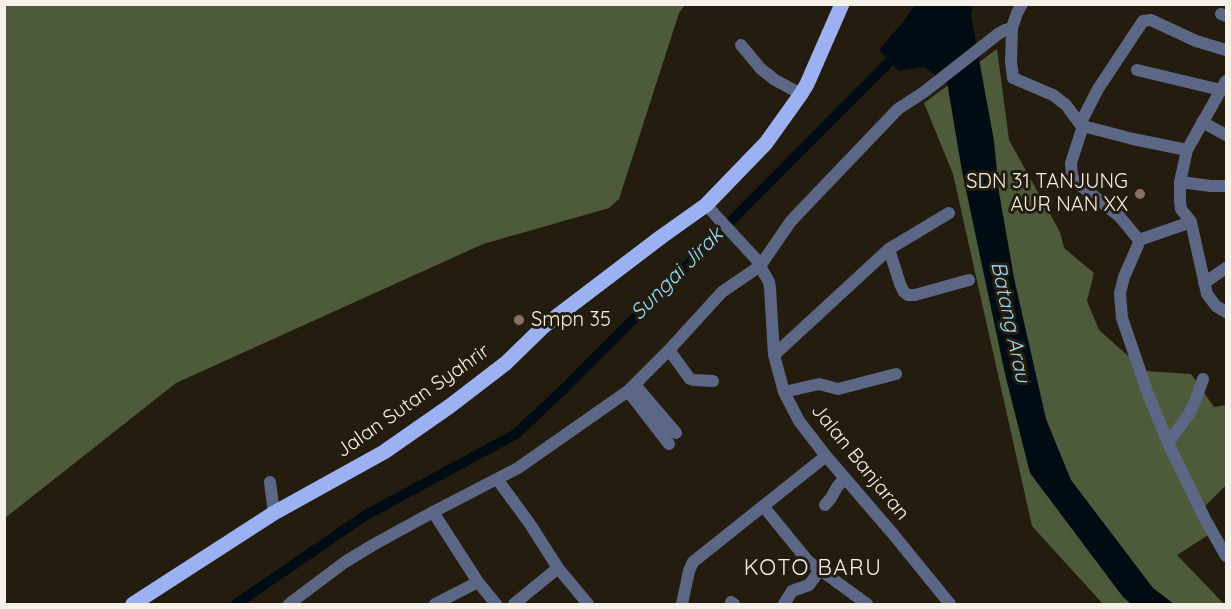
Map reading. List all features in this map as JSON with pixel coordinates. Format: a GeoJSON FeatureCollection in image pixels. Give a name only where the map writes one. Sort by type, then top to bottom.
{"type":"FeatureCollection","features":[{"type":"Feature","properties":{"kind":"main road","name":"Jalan Sutan Syahrir"},"geometry":{"type":"LineString","coordinates":[[133,604],[274,513],[384,452],[506,363],[544,326],[661,237],[708,208],[766,143],[801,94],[842,4]]}},
{"type":"Feature","properties":{"kind":"street"},"geometry":{"type":"LineString","coordinates":[[1022,4],[1012,28],[1011,73],[1013,78],[1053,95],[1066,105],[1081,125],[1187,150]]}},
{"type":"Feature","properties":{"kind":"street"},"geometry":{"type":"LineString","coordinates":[[1139,240],[1119,216],[1076,182],[1072,176],[1071,163],[1081,125],[1098,89],[1143,21],[1151,20],[1196,41],[1227,50]]}},
{"type":"Feature","properties":{"kind":"street"},"geometry":{"type":"LineString","coordinates":[[289,604],[345,562],[433,512],[518,468],[632,388],[722,292],[758,262],[791,221],[898,109],[924,92],[998,34],[1012,28]]}},
{"type":"Feature","properties":{"kind":"street"},"geometry":{"type":"LineString","coordinates":[[741,45],[761,69],[775,80],[801,94]]}},
{"type":"Feature","properties":{"kind":"street"},"geometry":{"type":"LineString","coordinates":[[1137,70],[1224,85],[1187,150],[1180,182],[1180,206],[1191,222],[1207,294],[1216,306],[1227,312]]}},
{"type":"Feature","properties":{"kind":"street"},"geometry":{"type":"LineString","coordinates":[[1202,122],[1227,135]]}},
{"type":"Feature","properties":{"kind":"street"},"geometry":{"type":"LineString","coordinates":[[1180,182],[1227,186]]}},
{"type":"Feature","properties":{"kind":"street"},"geometry":{"type":"LineString","coordinates":[[708,208],[758,262]]}},
{"type":"Feature","properties":{"kind":"street"},"geometry":{"type":"LineString","coordinates":[[774,355],[889,249],[949,213]]}},
{"type":"Feature","properties":{"kind":"street"},"geometry":{"type":"LineString","coordinates":[[1139,240],[1191,222]]}},
{"type":"Feature","properties":{"kind":"street"},"geometry":{"type":"LineString","coordinates":[[1139,240],[1121,286],[1119,300],[1122,318],[1148,394],[1168,443],[1205,519],[1227,556]]}},
{"type":"Feature","properties":{"kind":"street"},"geometry":{"type":"LineString","coordinates":[[889,249],[900,284],[908,295],[969,280]]}},
{"type":"Feature","properties":{"kind":"street","name":"Jalan Banjaran"},"geometry":{"type":"LineString","coordinates":[[758,262],[770,288],[774,355],[784,392],[804,428],[950,604]]}},
{"type":"Feature","properties":{"kind":"street"},"geometry":{"type":"LineString","coordinates":[[1204,284],[1227,268]]}},
{"type":"Feature","properties":{"kind":"street"},"geometry":{"type":"LineString","coordinates":[[669,350],[692,380],[713,381]]}},
{"type":"Feature","properties":{"kind":"street"},"geometry":{"type":"LineString","coordinates":[[784,392],[819,384],[838,389],[896,374]]}},
{"type":"Feature","properties":{"kind":"street"},"geometry":{"type":"LineString","coordinates":[[1168,443],[1189,414],[1203,379]]}},
{"type":"Feature","properties":{"kind":"street"},"geometry":{"type":"LineString","coordinates":[[632,388],[676,433]]}},
{"type":"Feature","properties":{"kind":"street"},"geometry":{"type":"LineString","coordinates":[[632,388],[669,444]]}},
{"type":"Feature","properties":{"kind":"street"},"geometry":{"type":"LineString","coordinates":[[682,604],[693,562],[826,456]]}},
{"type":"Feature","properties":{"kind":"street"},"geometry":{"type":"LineString","coordinates":[[825,505],[845,478]]}},
{"type":"Feature","properties":{"kind":"street"},"geometry":{"type":"LineString","coordinates":[[496,479],[530,524],[558,568],[588,604]]}},
{"type":"Feature","properties":{"kind":"street"},"geometry":{"type":"LineString","coordinates":[[270,482],[274,513]]}},
{"type":"Feature","properties":{"kind":"street"},"geometry":{"type":"LineString","coordinates":[[764,506],[808,561],[867,604]]}},
{"type":"Feature","properties":{"kind":"street"},"geometry":{"type":"LineString","coordinates":[[433,512],[478,582],[496,604]]}},
{"type":"Feature","properties":{"kind":"street"},"geometry":{"type":"LineString","coordinates":[[514,604],[558,568]]}},
{"type":"Feature","properties":{"kind":"street"},"geometry":{"type":"LineString","coordinates":[[784,604],[792,591],[809,585],[820,570]]}},
{"type":"Feature","properties":{"kind":"street"},"geometry":{"type":"LineString","coordinates":[[435,604],[478,582]]}},
{"type":"Feature","properties":{"kind":"green space"},"geometry":{"type":"Polygon","coordinates":[[[5,4],[685,5],[679,13],[619,199],[609,208],[483,244],[176,383],[5,518],[5,4]]]}},
{"type":"Feature","properties":{"kind":"green space"},"geometry":{"type":"Polygon","coordinates":[[[997,49],[1009,140],[1060,232],[1064,248],[1094,273],[1087,301],[1099,330],[1145,371],[1191,374],[1214,407],[1226,405],[1226,485],[1202,509],[1213,532],[1177,555],[1222,604],[1103,604],[1032,526],[953,174],[924,103],[997,49]]]}},
{"type":"Feature","properties":{"kind":"water","name":"Batang Arau"},"geometry":{"type":"Polygon","coordinates":[[[915,5],[973,5],[971,15],[994,141],[999,192],[1014,278],[1046,419],[1071,480],[1153,588],[1174,604],[1131,604],[1123,597],[1030,473],[1005,374],[962,171],[947,82],[923,67],[899,71],[879,50],[915,5]]]}},
{"type":"Feature","properties":{"kind":"waterway","name":"Sungai Jirak"},"geometry":{"type":"LineString","coordinates":[[236,604],[366,515],[516,434],[566,387],[899,52]]}},
{"type":"Feature","properties":{"kind":"place","name":"SDN 31 TANJUNG AUR NAN XX"},"geometry":{"type":"Point","coordinates":[1140,194]}},
{"type":"Feature","properties":{"kind":"place","name":"Smpn 35"},"geometry":{"type":"Point","coordinates":[519,320]}},
{"type":"Feature","properties":{"kind":"district","name":"KOTO BARU"},"geometry":{"type":"Point","coordinates":[813,568]}}]}
